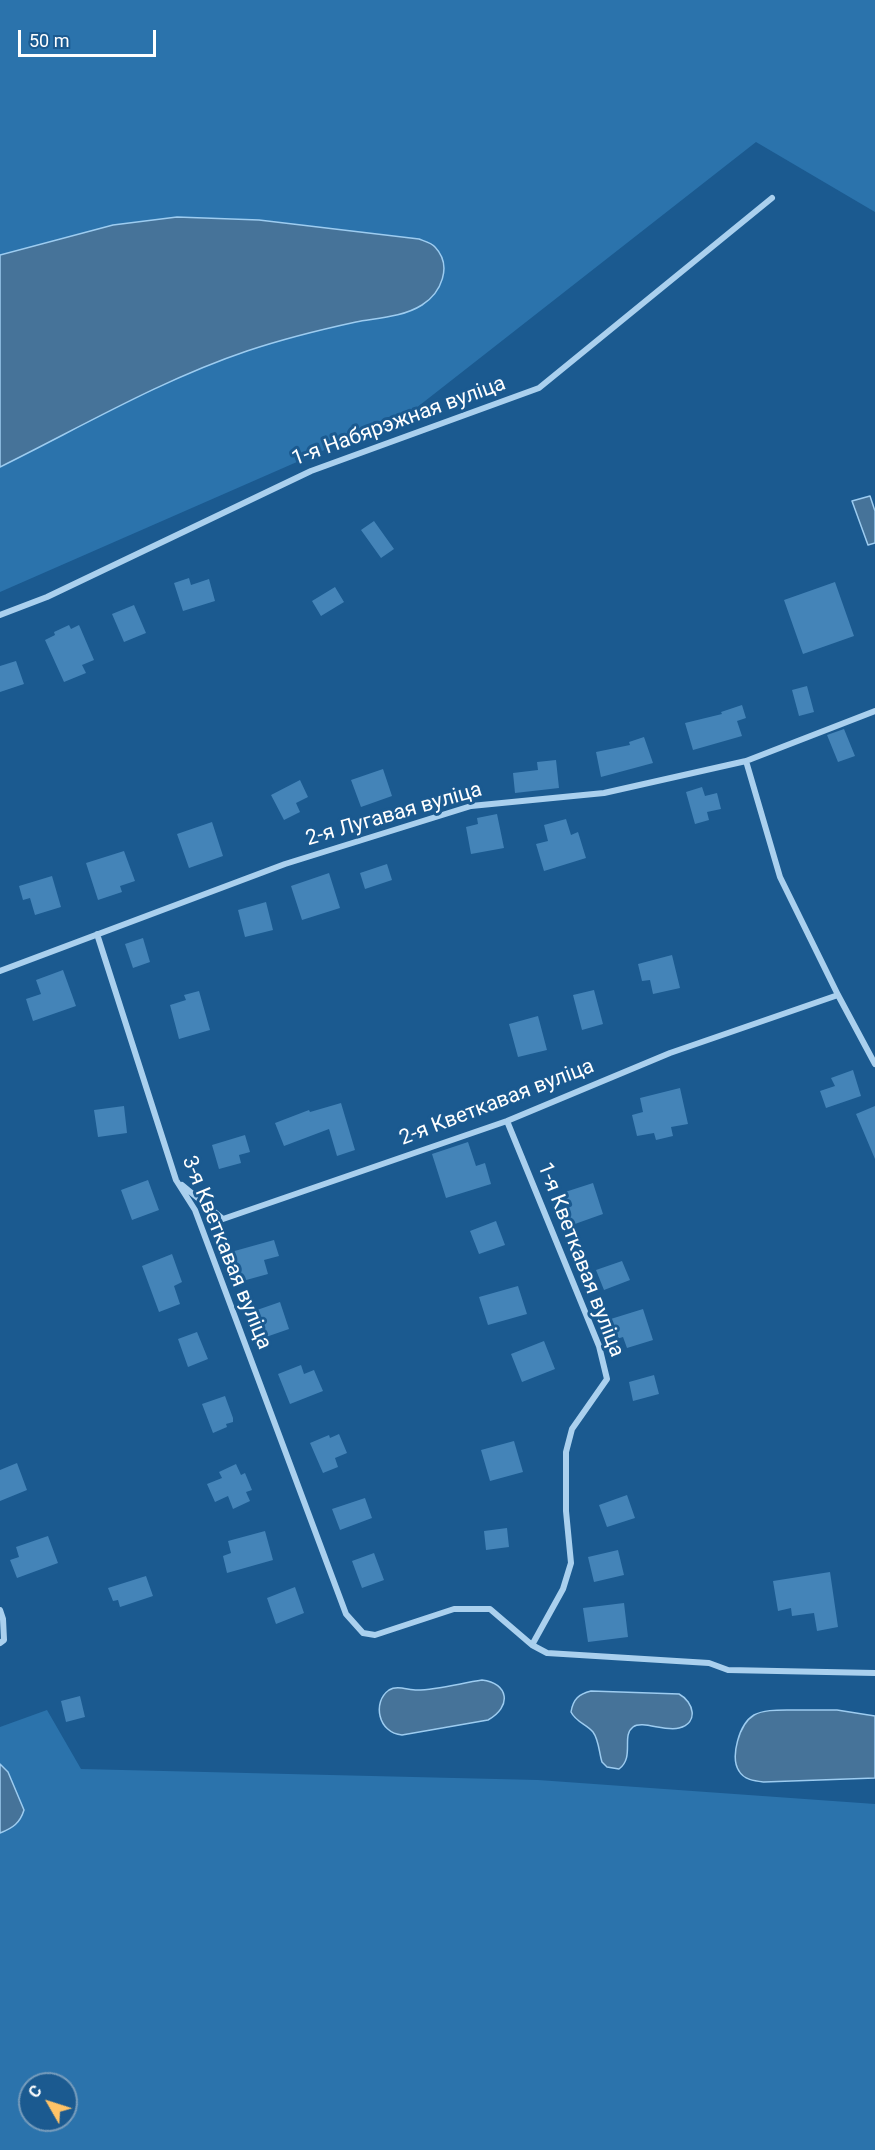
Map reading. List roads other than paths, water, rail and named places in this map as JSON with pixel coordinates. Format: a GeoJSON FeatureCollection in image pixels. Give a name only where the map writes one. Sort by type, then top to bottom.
{"type":"FeatureCollection","features":[{"type":"Feature","properties":{"kind":"street","name":"1-я Набярэжная вуліца"},"geometry":{"type":"LineString","coordinates":[[0,615],[46,597],[311,471],[539,388],[772,198]]}},
{"type":"Feature","properties":{"kind":"street","name":"2-я Лугавая вуліца"},"geometry":{"type":"LineString","coordinates":[[0,971],[285,864],[471,807],[604,793],[746,761],[875,711]]}},
{"type":"Feature","properties":{"kind":"street"},"geometry":{"type":"LineString","coordinates":[[746,761],[780,877],[875,1064]]}},
{"type":"Feature","properties":{"kind":"street","name":"3-я Кветкавая вуліца"},"geometry":{"type":"LineString","coordinates":[[97,934],[177,1180],[195,1210],[346,1614],[363,1633],[375,1635],[454,1609],[490,1609],[532,1645]]}},
{"type":"Feature","properties":{"kind":"street","name":"2-я Кветкавая вуліца"},"geometry":{"type":"LineString","coordinates":[[177,1180],[223,1219],[507,1121],[670,1053],[838,995]]}},
{"type":"Feature","properties":{"kind":"street","name":"1-я Кветкавая вуліца"},"geometry":{"type":"LineString","coordinates":[[507,1121],[599,1346],[607,1379],[572,1429],[566,1452],[566,1510],[571,1563],[563,1589],[532,1645]]}},
{"type":"Feature","properties":{"kind":"street"},"geometry":{"type":"LineString","coordinates":[[0,1610],[4,1640],[0,1643]]}},
{"type":"Feature","properties":{"kind":"street"},"geometry":{"type":"LineString","coordinates":[[532,1645],[547,1653],[709,1663],[728,1670],[875,1673]]}}]}
